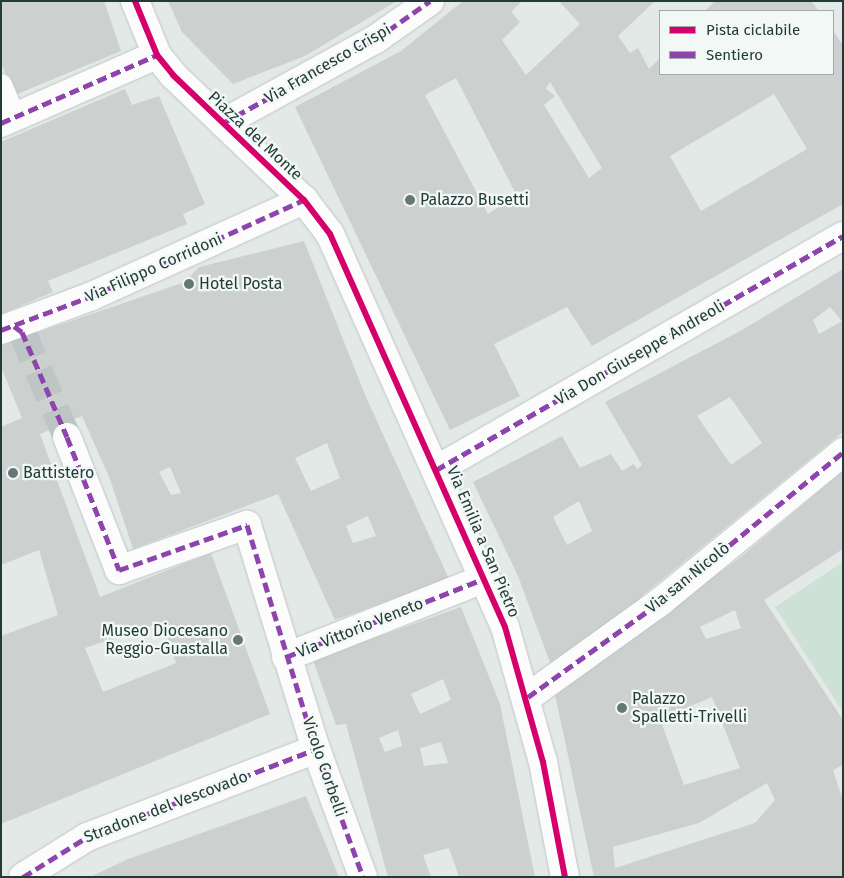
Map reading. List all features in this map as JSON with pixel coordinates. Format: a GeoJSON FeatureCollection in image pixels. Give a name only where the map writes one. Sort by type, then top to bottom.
{"type":"FeatureCollection","features":[{"type":"Feature","properties":{"kind":"street"},"geometry":{"type":"LineString","coordinates":[[8,120],[158,57],[135,1]]}},
{"type":"Feature","properties":{"kind":"street","name":"Via Francesco Crispi"},"geometry":{"type":"LineString","coordinates":[[223,123],[376,39],[430,1]]}},
{"type":"Feature","properties":{"kind":"street","name":"Piazza del Monte"},"geometry":{"type":"LineString","coordinates":[[158,57],[223,123],[304,200],[330,234]]}},
{"type":"Feature","properties":{"kind":"street","name":"Via Filippo Corridoni"},"geometry":{"type":"LineString","coordinates":[[12,329],[92,296],[304,200]]}},
{"type":"Feature","properties":{"kind":"street","name":"Via Emilia a San Pietro"},"geometry":{"type":"LineString","coordinates":[[330,234],[486,578],[528,697],[565,877]]}},
{"type":"Feature","properties":{"kind":"street","name":"Via Don Giuseppe Andreoli"},"geometry":{"type":"LineString","coordinates":[[436,470],[843,236]]}},
{"type":"Feature","properties":{"kind":"street","name":"Via Vittorio Veneto"},"geometry":{"type":"LineString","coordinates":[[67,437],[119,570],[247,525],[286,657],[486,578]]}},
{"type":"Feature","properties":{"kind":"street","name":"Via san Nicolò"},"geometry":{"type":"LineString","coordinates":[[528,697],[660,602],[843,452]]}},
{"type":"Feature","properties":{"kind":"street","name":"Vicolo Corbelli"},"geometry":{"type":"LineString","coordinates":[[286,657],[316,749],[363,877]]}},
{"type":"Feature","properties":{"kind":"street","name":"Stradone del Vescovado"},"geometry":{"type":"LineString","coordinates":[[23,877],[87,837],[316,749]]}},
{"type":"Feature","properties":{"kind":"lane"},"geometry":{"type":"LineString","coordinates":[[1,84],[8,120]]}},
{"type":"Feature","properties":{"kind":"green space"},"geometry":{"type":"Polygon","coordinates":[[[843,562],[843,712],[775,607],[843,562]]]}},
{"type":"Feature","properties":{"kind":"building"},"geometry":{"type":"Polygon","coordinates":[[[1,1],[104,1],[121,51],[15,95],[1,63],[1,1]]]}},
{"type":"Feature","properties":{"kind":"building"},"geometry":{"type":"Polygon","coordinates":[[[168,1],[397,1],[305,56],[233,84],[182,32],[168,1]]]}},
{"type":"Feature","properties":{"kind":"building"},"geometry":{"type":"Polygon","coordinates":[[[463,1],[522,1],[511,12],[520,22],[502,40],[526,75],[580,24],[559,1],[655,1],[618,36],[630,53],[638,48],[649,69],[659,59],[659,75],[834,75],[834,32],[843,45],[843,204],[592,346],[567,307],[494,344],[520,396],[450,430],[295,107],[401,51],[463,1]],[[456,78],[425,95],[488,214],[517,196],[456,78]],[[550,82],[546,89],[555,96],[544,105],[589,178],[602,168],[550,82]],[[774,94],[670,156],[701,211],[807,149],[774,94]]]}},
{"type":"Feature","properties":{"kind":"building"},"geometry":{"type":"Polygon","coordinates":[[[715,1],[811,1],[818,10],[706,10],[715,1]]]}},
{"type":"Feature","properties":{"kind":"building"},"geometry":{"type":"Polygon","coordinates":[[[125,89],[132,105],[159,96],[205,204],[183,214],[187,224],[48,281],[53,292],[1,314],[1,142],[125,89]]]}},
{"type":"Feature","properties":{"kind":"building"},"geometry":{"type":"Polygon","coordinates":[[[304,241],[366,397],[449,579],[335,620],[278,494],[133,549],[110,479],[82,416],[40,434],[100,597],[211,553],[270,714],[1,824],[1,636],[58,615],[39,550],[1,565],[1,427],[22,418],[1,367],[1,345],[185,282],[199,267],[304,241]],[[327,443],[295,458],[311,491],[340,478],[327,443]],[[170,467],[159,472],[171,495],[181,493],[170,467]],[[368,516],[346,526],[353,543],[376,536],[368,516]],[[162,622],[85,648],[103,692],[176,663],[162,622]]]}},
{"type":"Feature","properties":{"kind":"building"},"geometry":{"type":"Polygon","coordinates":[[[843,269],[843,432],[644,594],[617,624],[552,668],[518,576],[473,482],[562,436],[580,468],[611,454],[622,471],[634,464],[637,469],[642,465],[605,402],[742,330],[843,269]],[[830,307],[813,320],[819,334],[842,321],[830,307]],[[730,397],[697,416],[731,465],[762,443],[730,397]],[[579,501],[553,517],[567,545],[592,531],[579,501]]]}},
{"type":"Feature","properties":{"kind":"building","name":"Palazzo Spalletti-Trivelli"},"geometry":{"type":"Polygon","coordinates":[[[843,471],[843,549],[764,600],[843,720],[843,765],[833,770],[843,800],[843,877],[594,877],[554,690],[741,557],[843,471]],[[735,610],[700,627],[706,639],[741,628],[735,610]],[[712,697],[660,719],[684,785],[740,768],[712,697]],[[767,783],[699,823],[613,847],[615,868],[755,823],[775,800],[767,783]]]}},
{"type":"Feature","properties":{"kind":"building"},"geometry":{"type":"Polygon","coordinates":[[[461,607],[500,704],[535,877],[459,877],[449,848],[423,855],[431,877],[388,877],[346,724],[336,725],[313,660],[461,607]],[[443,679],[411,694],[420,714],[451,700],[443,679]],[[398,730],[379,738],[385,752],[402,746],[398,730]],[[441,742],[420,748],[424,766],[448,763],[441,742]]]}},
{"type":"Feature","properties":{"kind":"building"},"geometry":{"type":"Polygon","coordinates":[[[306,796],[339,877],[90,877],[128,859],[306,796]]]}},
{"type":"Feature","properties":{"kind":"tunnel"},"geometry":{"type":"LineString","coordinates":[[22,332],[67,437]]}},
{"type":"Feature","properties":{"kind":"marked path"},"geometry":{"type":"LineString","coordinates":[[223,123],[376,39],[430,1]]}},
{"type":"Feature","properties":{"kind":"marked path"},"geometry":{"type":"LineString","coordinates":[[1,123],[157,55]]}},
{"type":"Feature","properties":{"kind":"marked path"},"geometry":{"type":"LineString","coordinates":[[1,330],[92,296],[304,200]]}},
{"type":"Feature","properties":{"kind":"marked path"},"geometry":{"type":"LineString","coordinates":[[436,470],[843,236]]}},
{"type":"Feature","properties":{"kind":"marked path"},"geometry":{"type":"LineString","coordinates":[[14,326],[22,332],[67,437],[119,570],[247,525],[316,749],[363,877]]}},
{"type":"Feature","properties":{"kind":"marked path"},"geometry":{"type":"LineString","coordinates":[[528,697],[660,602],[843,452]]}},
{"type":"Feature","properties":{"kind":"marked path"},"geometry":{"type":"LineString","coordinates":[[286,657],[486,578]]}},
{"type":"Feature","properties":{"kind":"marked path"},"geometry":{"type":"LineString","coordinates":[[23,877],[87,837],[316,749]]}},
{"type":"Feature","properties":{"kind":"cycle path"},"geometry":{"type":"LineString","coordinates":[[135,1],[157,55],[173,75],[304,200],[330,234],[505,627],[543,762],[565,877]]}},
{"type":"Feature","properties":{"kind":"place","name":"Palazzo Busetti"},"geometry":{"type":"Point","coordinates":[410,200]}},
{"type":"Feature","properties":{"kind":"place","name":"Hotel Posta"},"geometry":{"type":"Point","coordinates":[189,284]}},
{"type":"Feature","properties":{"kind":"place","name":"Battistero"},"geometry":{"type":"Point","coordinates":[13,473]}},
{"type":"Feature","properties":{"kind":"place","name":"Museo Diocesano Reggio-Guastalla"},"geometry":{"type":"Point","coordinates":[238,640]}},
{"type":"Feature","properties":{"kind":"place","name":"Palazzo Spalletti-Trivelli"},"geometry":{"type":"Point","coordinates":[622,708]}}]}
